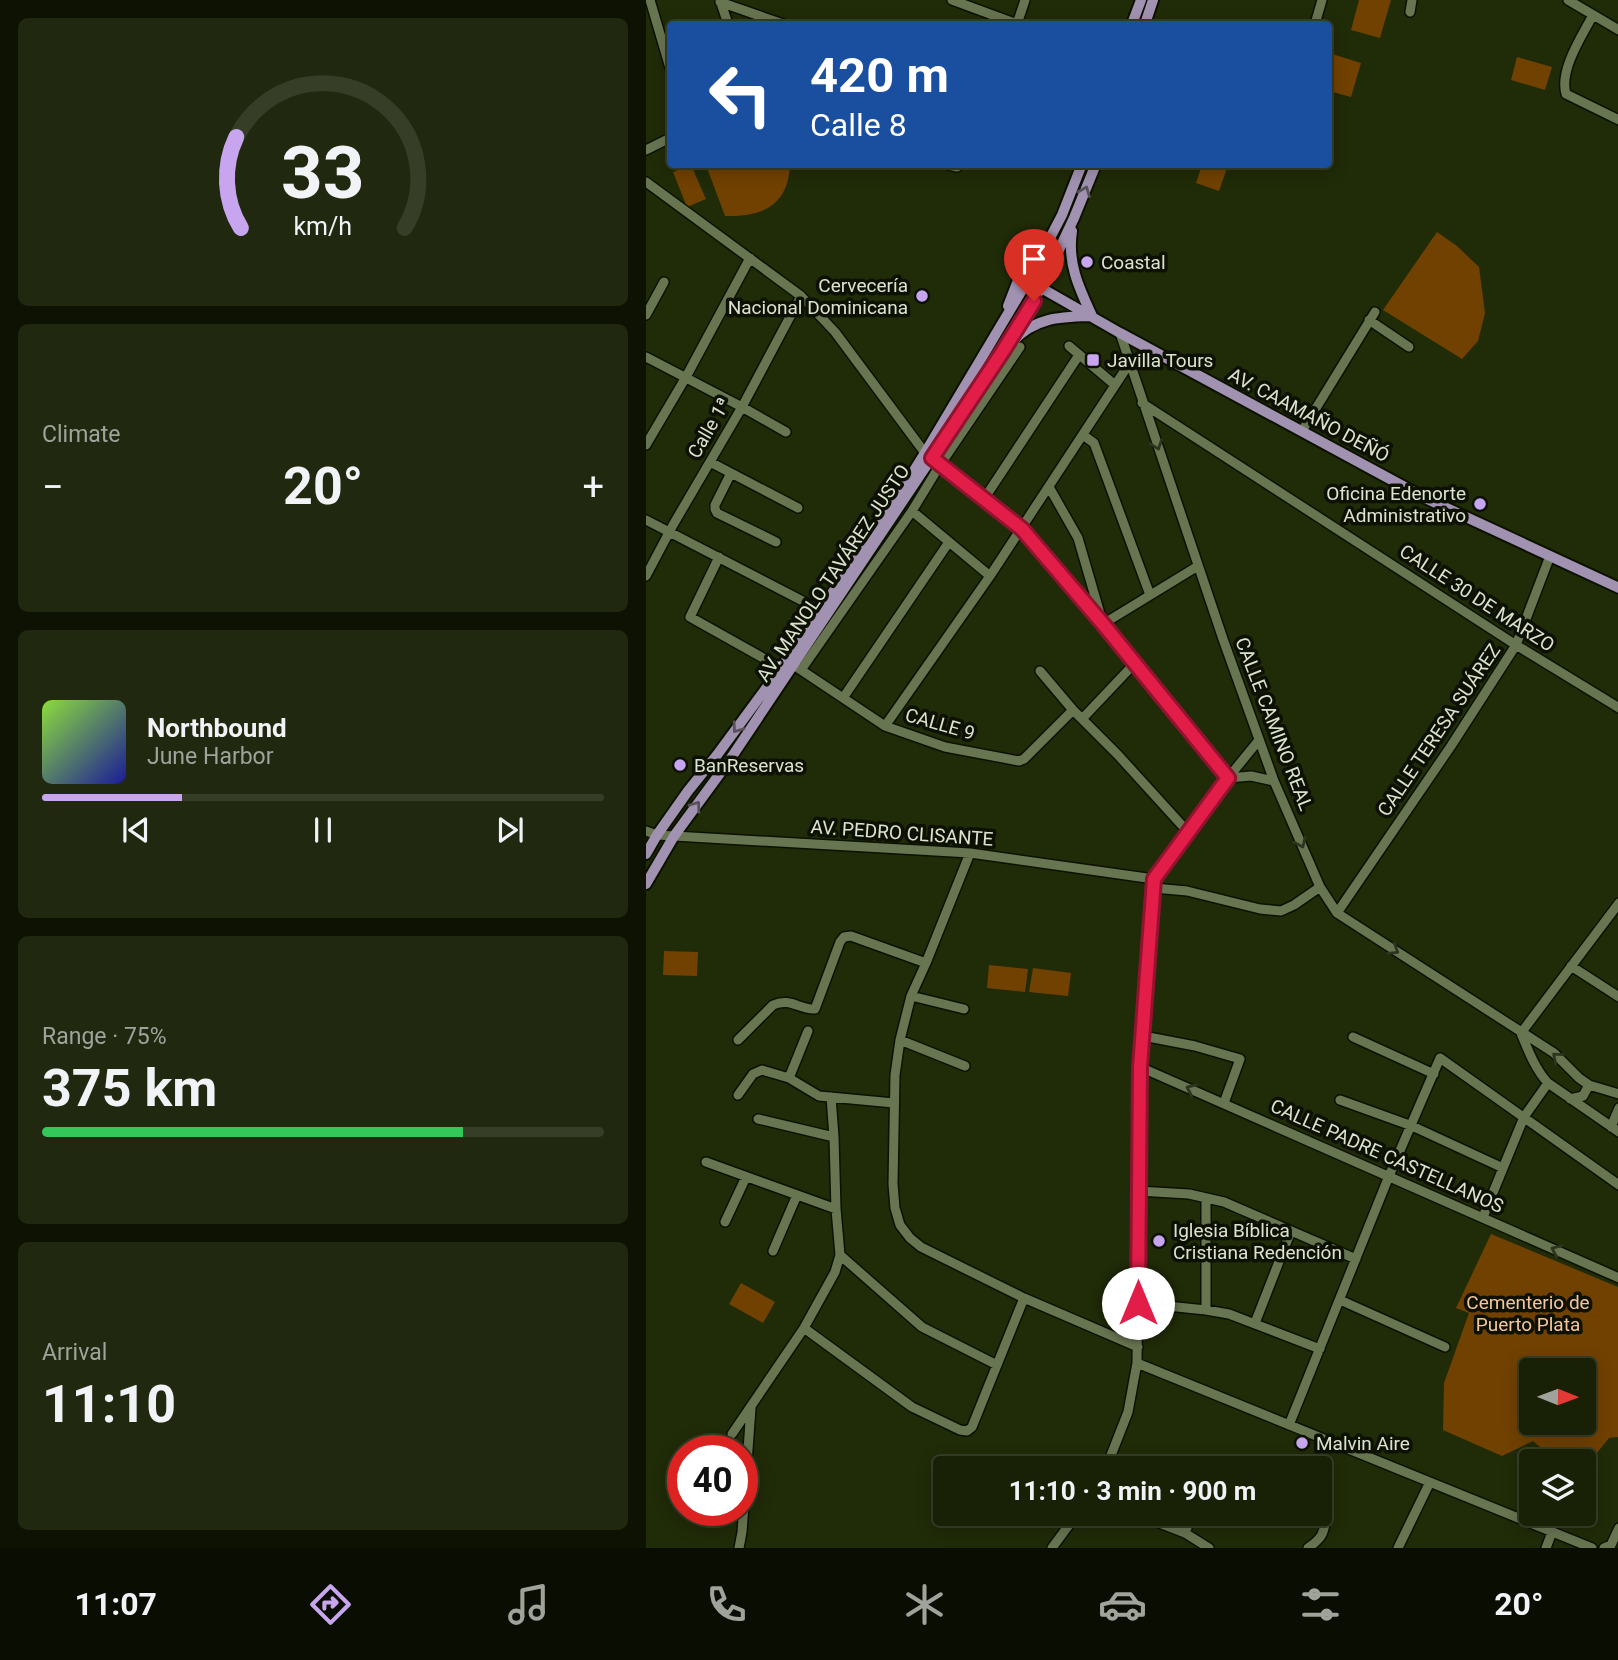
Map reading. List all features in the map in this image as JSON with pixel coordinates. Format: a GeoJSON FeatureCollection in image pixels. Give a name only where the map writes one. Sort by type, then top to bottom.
{"type":"FeatureCollection","features":[{"type":"Feature","properties":{"kind":"main road"},"geometry":{"type":"LineString","coordinates":[[1133,21],[1141,0]]}},
{"type":"Feature","properties":{"kind":"main road"},"geometry":{"type":"LineString","coordinates":[[1146,21],[1153,0]]}},
{"type":"Feature","properties":{"kind":"main road","name":"AV. MANOLO TAVÁREZ JUSTO"},"geometry":{"type":"LineString","coordinates":[[646,854],[652,833],[717,755],[781,668],[897,498],[933,458],[1003,322],[1055,229],[1080,168]]}},
{"type":"Feature","properties":{"kind":"main road","name":"AV. MANOLO TAVÁREZ JUSTO"},"geometry":{"type":"LineString","coordinates":[[646,884],[674,836],[729,761],[787,672],[797,668],[1003,351],[1042,288],[1094,168]]}},
{"type":"Feature","properties":{"kind":"main road"},"geometry":{"type":"LineString","coordinates":[[1003,351],[1026,329],[1045,320],[1092,316],[1076,281],[1071,259],[1074,218]]}},
{"type":"Feature","properties":{"kind":"main road"},"geometry":{"type":"LineString","coordinates":[[1003,322],[1023,265],[1055,229]]}},
{"type":"Feature","properties":{"kind":"main road","name":"AV. CAAMAÑO DEÑÓ"},"geometry":{"type":"LineString","coordinates":[[1028,281],[1425,498],[1618,588]]}},
{"type":"Feature","properties":{"kind":"street"},"geometry":{"type":"LineString","coordinates":[[650,0],[667,58]]}},
{"type":"Feature","properties":{"kind":"street"},"geometry":{"type":"LineString","coordinates":[[952,0],[1009,21]]}},
{"type":"Feature","properties":{"kind":"street"},"geometry":{"type":"LineString","coordinates":[[1018,21],[1025,0]]}},
{"type":"Feature","properties":{"kind":"street"},"geometry":{"type":"LineString","coordinates":[[1316,21],[1322,0]]}},
{"type":"Feature","properties":{"kind":"street"},"geometry":{"type":"LineString","coordinates":[[1410,12],[1412,0]]}},
{"type":"Feature","properties":{"kind":"street"},"geometry":{"type":"LineString","coordinates":[[1568,0],[1618,30]]}},
{"type":"Feature","properties":{"kind":"street"},"geometry":{"type":"LineString","coordinates":[[720,1],[727,21]]}},
{"type":"Feature","properties":{"kind":"street"},"geometry":{"type":"LineString","coordinates":[[720,1],[775,21]]}},
{"type":"Feature","properties":{"kind":"street"},"geometry":{"type":"LineString","coordinates":[[1593,15],[1566,73],[1564,86],[1566,94],[1618,120]]}},
{"type":"Feature","properties":{"kind":"street"},"geometry":{"type":"LineString","coordinates":[[646,150],[667,140]]}},
{"type":"Feature","properties":{"kind":"street"},"geometry":{"type":"LineString","coordinates":[[646,182],[801,296],[835,332],[933,458],[1022,529],[1228,778]]}},
{"type":"Feature","properties":{"kind":"street"},"geometry":{"type":"LineString","coordinates":[[646,445],[750,258]]}},
{"type":"Feature","properties":{"kind":"street"},"geometry":{"type":"LineString","coordinates":[[646,316],[664,282]]}},
{"type":"Feature","properties":{"kind":"street","name":"Calle 1ª"},"geometry":{"type":"LineString","coordinates":[[646,576],[742,407],[801,296]]}},
{"type":"Feature","properties":{"kind":"street"},"geometry":{"type":"LineString","coordinates":[[1302,431],[1372,316],[1409,347]]}},
{"type":"Feature","properties":{"kind":"street","name":"CALLE CAMINO REAL"},"geometry":{"type":"LineString","coordinates":[[1120,333],[1259,740],[1320,887],[1337,913],[1554,1053],[1589,1085]]}},
{"type":"Feature","properties":{"kind":"street"},"geometry":{"type":"LineString","coordinates":[[1069,346],[1115,385]]}},
{"type":"Feature","properties":{"kind":"street"},"geometry":{"type":"LineString","coordinates":[[797,668],[912,511],[933,458],[1020,347]]}},
{"type":"Feature","properties":{"kind":"street"},"geometry":{"type":"LineString","coordinates":[[984,499],[1079,355]]}},
{"type":"Feature","properties":{"kind":"street"},"geometry":{"type":"LineString","coordinates":[[646,357],[787,432]]}},
{"type":"Feature","properties":{"kind":"street"},"geometry":{"type":"LineString","coordinates":[[885,726],[1022,529],[1129,364]]}},
{"type":"Feature","properties":{"kind":"street","name":"CALLE 30 DE MARZO"},"geometry":{"type":"LineString","coordinates":[[1142,403],[1618,708]]}},
{"type":"Feature","properties":{"kind":"street"},"geometry":{"type":"LineString","coordinates":[[1083,435],[1094,443],[1150,596]]}},
{"type":"Feature","properties":{"kind":"street"},"geometry":{"type":"LineString","coordinates":[[710,462],[798,508]]}},
{"type":"Feature","properties":{"kind":"street"},"geometry":{"type":"LineString","coordinates":[[731,473],[715,505],[717,513],[776,542]]}},
{"type":"Feature","properties":{"kind":"street"},"geometry":{"type":"LineString","coordinates":[[1049,488],[1078,538],[1103,624]]}},
{"type":"Feature","properties":{"kind":"street"},"geometry":{"type":"LineString","coordinates":[[912,511],[990,576]]}},
{"type":"Feature","properties":{"kind":"street"},"geometry":{"type":"LineString","coordinates":[[646,520],[820,610]]}},
{"type":"Feature","properties":{"kind":"street"},"geometry":{"type":"LineString","coordinates":[[843,698],[949,542]]}},
{"type":"Feature","properties":{"kind":"street","name":"CALLE TERESA SUÁREZ"},"geometry":{"type":"LineString","coordinates":[[1337,913],[1516,645],[1550,556]]}},
{"type":"Feature","properties":{"kind":"street"},"geometry":{"type":"LineString","coordinates":[[719,557],[690,617],[781,668]]}},
{"type":"Feature","properties":{"kind":"street"},"geometry":{"type":"LineString","coordinates":[[1103,624],[1198,566]]}},
{"type":"Feature","properties":{"kind":"street"},"geometry":{"type":"LineString","coordinates":[[1082,719],[1134,664]]}},
{"type":"Feature","properties":{"kind":"street","name":"CALLE 9"},"geometry":{"type":"LineString","coordinates":[[797,668],[885,726],[945,747],[1019,761],[1024,760],[1073,710]]}},
{"type":"Feature","properties":{"kind":"street"},"geometry":{"type":"LineString","coordinates":[[1040,671],[1188,832]]}},
{"type":"Feature","properties":{"kind":"street"},"geometry":{"type":"LineString","coordinates":[[1111,1456],[1128,1412],[1137,1363],[1140,1067],[1154,883],[1188,832],[1259,740]]}},
{"type":"Feature","properties":{"kind":"street"},"geometry":{"type":"LineString","coordinates":[[1228,778],[1251,776],[1274,781]]}},
{"type":"Feature","properties":{"kind":"street","name":"AV. PEDRO CLISANTE"},"geometry":{"type":"LineString","coordinates":[[652,833],[970,853],[1154,883],[1260,909],[1281,911],[1320,887]]}},
{"type":"Feature","properties":{"kind":"street"},"geometry":{"type":"LineString","coordinates":[[970,853],[911,996],[900,1040],[895,1075],[894,1208],[900,1225],[921,1247],[1024,1298],[1138,1347]]}},
{"type":"Feature","properties":{"kind":"street"},"geometry":{"type":"LineString","coordinates":[[1617,907],[1521,1033],[1542,1077],[1548,1083],[1615,1129],[1618,1108]]}},
{"type":"Feature","properties":{"kind":"street"},"geometry":{"type":"LineString","coordinates":[[738,1040],[779,1002],[788,1001],[815,1009],[844,937],[851,936],[926,963]]}},
{"type":"Feature","properties":{"kind":"street"},"geometry":{"type":"LineString","coordinates":[[1571,966],[1618,997]]}},
{"type":"Feature","properties":{"kind":"street"},"geometry":{"type":"LineString","coordinates":[[911,996],[964,1009]]}},
{"type":"Feature","properties":{"kind":"street"},"geometry":{"type":"LineString","coordinates":[[789,1078],[808,1031]]}},
{"type":"Feature","properties":{"kind":"street"},"geometry":{"type":"LineString","coordinates":[[1143,1035],[1240,1059],[1224,1103]]}},
{"type":"Feature","properties":{"kind":"street"},"geometry":{"type":"LineString","coordinates":[[1353,1037],[1434,1074]]}},
{"type":"Feature","properties":{"kind":"street"},"geometry":{"type":"LineString","coordinates":[[900,1040],[965,1066]]}},
{"type":"Feature","properties":{"kind":"street"},"geometry":{"type":"LineString","coordinates":[[1289,1425],[1389,1176],[1440,1058],[1618,1185]]}},
{"type":"Feature","properties":{"kind":"street","name":"CALLE PADRE CASTELLANOS"},"geometry":{"type":"LineString","coordinates":[[1140,1067],[1618,1278]]}},
{"type":"Feature","properties":{"kind":"street"},"geometry":{"type":"LineString","coordinates":[[738,1095],[753,1074],[763,1070],[789,1078],[819,1096],[894,1103]]}},
{"type":"Feature","properties":{"kind":"street"},"geometry":{"type":"LineString","coordinates":[[1483,1217],[1524,1117],[1548,1083]]}},
{"type":"Feature","properties":{"kind":"street"},"geometry":{"type":"LineString","coordinates":[[1571,1099],[1583,1096],[1589,1085],[1618,1094]]}},
{"type":"Feature","properties":{"kind":"street"},"geometry":{"type":"LineString","coordinates":[[732,1434],[804,1328],[836,1272],[840,1255],[831,1097]]}},
{"type":"Feature","properties":{"kind":"street"},"geometry":{"type":"LineString","coordinates":[[1340,1100],[1412,1126],[1504,1168]]}},
{"type":"Feature","properties":{"kind":"street"},"geometry":{"type":"LineString","coordinates":[[758,1119],[834,1137]]}},
{"type":"Feature","properties":{"kind":"street"},"geometry":{"type":"LineString","coordinates":[[706,1162],[836,1209]]}},
{"type":"Feature","properties":{"kind":"street"},"geometry":{"type":"LineString","coordinates":[[725,1222],[746,1177]]}},
{"type":"Feature","properties":{"kind":"street"},"geometry":{"type":"LineString","coordinates":[[1138,1191],[1189,1194],[1224,1202],[1356,1259]]}},
{"type":"Feature","properties":{"kind":"street"},"geometry":{"type":"LineString","coordinates":[[773,1251],[797,1195]]}},
{"type":"Feature","properties":{"kind":"street"},"geometry":{"type":"LineString","coordinates":[[1206,1198],[1206,1310]]}},
{"type":"Feature","properties":{"kind":"street"},"geometry":{"type":"LineString","coordinates":[[1255,1323],[1291,1231]]}},
{"type":"Feature","properties":{"kind":"street"},"geometry":{"type":"LineString","coordinates":[[840,1255],[922,1327],[997,1365]]}},
{"type":"Feature","properties":{"kind":"street"},"geometry":{"type":"LineString","coordinates":[[804,1328],[912,1407],[967,1431],[972,1427],[1024,1298]]}},
{"type":"Feature","properties":{"kind":"street"},"geometry":{"type":"LineString","coordinates":[[1340,1300],[1445,1347]]}},
{"type":"Feature","properties":{"kind":"street"},"geometry":{"type":"LineString","coordinates":[[1138,1303],[1229,1314],[1320,1349]]}},
{"type":"Feature","properties":{"kind":"street"},"geometry":{"type":"LineString","coordinates":[[1137,1363],[1592,1548]]}},
{"type":"Feature","properties":{"kind":"street"},"geometry":{"type":"LineString","coordinates":[[739,1548],[751,1407]]}},
{"type":"Feature","properties":{"kind":"street"},"geometry":{"type":"LineString","coordinates":[[1398,1548],[1430,1482]]}},
{"type":"Feature","properties":{"kind":"street"},"geometry":{"type":"LineString","coordinates":[[1052,1548],[1068,1526]]}},
{"type":"Feature","properties":{"kind":"street"},"geometry":{"type":"LineString","coordinates":[[1167,1526],[1185,1533],[1209,1548]]}},
{"type":"Feature","properties":{"kind":"street"},"geometry":{"type":"LineString","coordinates":[[1185,1533],[1188,1526]]}},
{"type":"Feature","properties":{"kind":"street"},"geometry":{"type":"LineString","coordinates":[[1308,1548],[1320,1539],[1325,1526]]}},
{"type":"Feature","properties":{"kind":"street"},"geometry":{"type":"LineString","coordinates":[[1604,1548],[1611,1545],[1618,1528]]}},
{"type":"Feature","properties":{"kind":"street"},"geometry":{"type":"LineString","coordinates":[[1546,1548],[1552,1532]]}},
{"type":"Feature","properties":{"kind":"green space"},"geometry":{"type":"Polygon","coordinates":[[[1359,0],[1391,0],[1380,38],[1351,30],[1359,0]]]}},
{"type":"Feature","properties":{"kind":"green space"},"geometry":{"type":"Polygon","coordinates":[[[1332,54],[1361,63],[1351,97],[1332,92],[1332,54]]]}},
{"type":"Feature","properties":{"kind":"green space"},"geometry":{"type":"Polygon","coordinates":[[[1517,57],[1552,67],[1545,90],[1511,80],[1517,57]]]}},
{"type":"Feature","properties":{"kind":"green space"},"geometry":{"type":"Polygon","coordinates":[[[692,168],[706,199],[687,207],[673,172],[692,168]]]}},
{"type":"Feature","properties":{"kind":"green space"},"geometry":{"type":"Polygon","coordinates":[[[707,168],[789,168],[784,190],[771,206],[750,214],[725,216],[707,168]]]}},
{"type":"Feature","properties":{"kind":"green space"},"geometry":{"type":"Polygon","coordinates":[[[1201,168],[1227,168],[1219,191],[1196,183],[1201,168]]]}},
{"type":"Feature","properties":{"kind":"green space"},"geometry":{"type":"Polygon","coordinates":[[[1437,232],[1479,267],[1485,313],[1478,341],[1462,359],[1383,310],[1437,232]]]}},
{"type":"Feature","properties":{"kind":"green space"},"geometry":{"type":"Polygon","coordinates":[[[664,951],[698,952],[697,976],[663,975],[664,951]]]}},
{"type":"Feature","properties":{"kind":"green space"},"geometry":{"type":"Polygon","coordinates":[[[989,965],[1028,969],[1025,992],[987,988],[989,965]]]}},
{"type":"Feature","properties":{"kind":"green space"},"geometry":{"type":"Polygon","coordinates":[[[1033,968],[1071,973],[1068,996],[1029,992],[1033,968]]]}},
{"type":"Feature","properties":{"kind":"green space","name":"Cementerio de Puerto Plata"},"geometry":{"type":"Polygon","coordinates":[[[1491,1234],[1618,1287],[1618,1437],[1609,1438],[1596,1454],[1596,1449],[1543,1449],[1533,1441],[1502,1456],[1443,1430],[1444,1383],[1469,1313],[1456,1308],[1491,1234]]]}},
{"type":"Feature","properties":{"kind":"green space"},"geometry":{"type":"Polygon","coordinates":[[[741,1283],[775,1302],[763,1323],[729,1304],[741,1283]]]}},
{"type":"Feature","properties":{"kind":"place","name":"Coastal"},"geometry":{"type":"Point","coordinates":[1087,262]}},
{"type":"Feature","properties":{"kind":"place","name":"Cervecería Nacional Dominicana"},"geometry":{"type":"Point","coordinates":[922,296]}},
{"type":"Feature","properties":{"kind":"place","name":"Javilla Tours"},"geometry":{"type":"Point","coordinates":[1093,360]}},
{"type":"Feature","properties":{"kind":"place","name":"Oficina Edenorte Administrativo"},"geometry":{"type":"Point","coordinates":[1480,504]}},
{"type":"Feature","properties":{"kind":"place","name":"BanReservas"},"geometry":{"type":"Point","coordinates":[680,765]}},
{"type":"Feature","properties":{"kind":"place","name":"Iglesia Bíblica Cristiana Redención"},"geometry":{"type":"Point","coordinates":[1159,1241]}},
{"type":"Feature","properties":{"kind":"place","name":"Malvin Aire"},"geometry":{"type":"Point","coordinates":[1302,1443]}},
{"type":"Feature","properties":{"kind":"route"},"geometry":{"type":"LineString","coordinates":[[1034,301],[932,458],[1022,529],[1228,778],[1154,879],[1140,1067],[1138,1303]]}}]}
